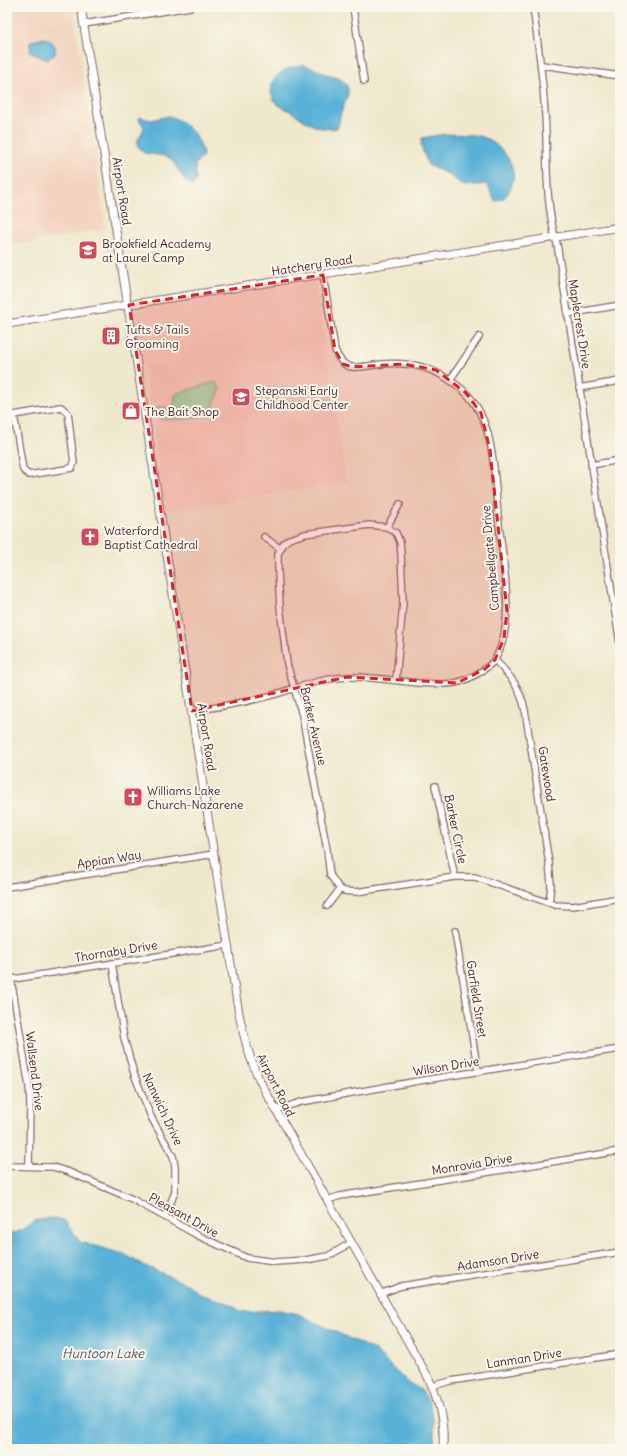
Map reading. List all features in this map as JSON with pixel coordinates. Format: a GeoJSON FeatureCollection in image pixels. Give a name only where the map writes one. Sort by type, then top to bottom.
{"type":"FeatureCollection","features":[{"type":"Feature","properties":{"kind":"street","name":"Airport Road"},"geometry":{"type":"LineString","coordinates":[[81,7],[129,305],[228,945],[246,1048],[255,1070],[276,1110],[432,1386],[442,1416],[443,1449]]}},
{"type":"Feature","properties":{"kind":"street"},"geometry":{"type":"LineString","coordinates":[[84,24],[190,7]]}},
{"type":"Feature","properties":{"kind":"street"},"geometry":{"type":"LineString","coordinates":[[354,7],[364,81]]}},
{"type":"Feature","properties":{"kind":"street","name":"Maplecrest Drive"},"geometry":{"type":"LineString","coordinates":[[533,7],[542,65],[548,201],[620,644]]}},
{"type":"Feature","properties":{"kind":"street"},"geometry":{"type":"LineString","coordinates":[[542,65],[620,76]]}},
{"type":"Feature","properties":{"kind":"street","name":"Hatchery Road"},"geometry":{"type":"LineString","coordinates":[[7,324],[620,227]]}},
{"type":"Feature","properties":{"kind":"street","name":"Campbellgate Drive"},"geometry":{"type":"LineString","coordinates":[[192,711],[269,696],[325,680],[347,677],[396,680],[424,684],[457,683],[466,680],[485,669],[495,660],[504,638],[507,611],[490,450],[480,413],[466,393],[436,370],[420,366],[384,364],[352,367],[344,364],[338,358],[335,350],[323,275]]}},
{"type":"Feature","properties":{"kind":"street"},"geometry":{"type":"LineString","coordinates":[[567,314],[620,305]]}},
{"type":"Feature","properties":{"kind":"street"},"geometry":{"type":"LineString","coordinates":[[450,380],[479,336]]}},
{"type":"Feature","properties":{"kind":"street"},"geometry":{"type":"LineString","coordinates":[[579,388],[620,381]]}},
{"type":"Feature","properties":{"kind":"street"},"geometry":{"type":"LineString","coordinates":[[7,417],[14,415],[61,407],[68,413],[74,463],[72,468],[29,475],[23,470],[14,415]]}},
{"type":"Feature","properties":{"kind":"street"},"geometry":{"type":"LineString","coordinates":[[591,465],[620,460]]}},
{"type":"Feature","properties":{"kind":"street"},"geometry":{"type":"LineString","coordinates":[[387,527],[400,504]]}},
{"type":"Feature","properties":{"kind":"street"},"geometry":{"type":"LineString","coordinates":[[264,537],[281,549],[284,543],[289,539],[305,534],[369,525],[387,527],[396,533],[400,542],[401,553],[402,603],[396,680]]}},
{"type":"Feature","properties":{"kind":"street","name":"Barker Avenue"},"geometry":{"type":"LineString","coordinates":[[281,549],[278,554],[278,572],[280,606],[287,664],[302,716],[316,787],[330,875],[340,889]]}},
{"type":"Feature","properties":{"kind":"street","name":"Gatewood"},"geometry":{"type":"LineString","coordinates":[[495,660],[512,677],[521,693],[525,710],[549,863],[551,884],[549,902]]}},
{"type":"Feature","properties":{"kind":"street","name":"Barker Circle"},"geometry":{"type":"LineString","coordinates":[[435,786],[455,877]]}},
{"type":"Feature","properties":{"kind":"street","name":"Appian Way"},"geometry":{"type":"LineString","coordinates":[[7,887],[214,854]]}},
{"type":"Feature","properties":{"kind":"street"},"geometry":{"type":"LineString","coordinates":[[327,906],[340,889],[356,892],[455,877],[475,877],[555,905],[573,906],[620,898]]}},
{"type":"Feature","properties":{"kind":"street","name":"Garfield Street"},"geometry":{"type":"LineString","coordinates":[[455,931],[478,1072]]}},
{"type":"Feature","properties":{"kind":"street","name":"Thornaby Drive"},"geometry":{"type":"LineString","coordinates":[[9,980],[228,945]]}},
{"type":"Feature","properties":{"kind":"street","name":"Nanwich Drive"},"geometry":{"type":"LineString","coordinates":[[112,963],[124,1038],[134,1074],[152,1117],[166,1142],[174,1162],[176,1181],[175,1192],[165,1217]]}},
{"type":"Feature","properties":{"kind":"street","name":"Wallsend Drive"},"geometry":{"type":"LineString","coordinates":[[9,980],[29,1086],[29,1166]]}},
{"type":"Feature","properties":{"kind":"street","name":"Wilson Drive"},"geometry":{"type":"LineString","coordinates":[[276,1110],[301,1102],[620,1049]]}},
{"type":"Feature","properties":{"kind":"street","name":"Monrovia Drive"},"geometry":{"type":"LineString","coordinates":[[327,1200],[340,1196],[620,1150]]}},
{"type":"Feature","properties":{"kind":"street","name":"Pleasant Drive"},"geometry":{"type":"LineString","coordinates":[[7,1166],[53,1167],[68,1172],[132,1199],[223,1248],[247,1258],[259,1261],[275,1262],[328,1256],[351,1243]]}},
{"type":"Feature","properties":{"kind":"street","name":"Adamson Drive"},"geometry":{"type":"LineString","coordinates":[[380,1294],[401,1286],[620,1252]]}},
{"type":"Feature","properties":{"kind":"street","name":"Lanman Drive"},"geometry":{"type":"LineString","coordinates":[[432,1386],[451,1381],[620,1354]]}},
{"type":"Feature","properties":{"kind":"highlighted area"},"geometry":{"type":"Polygon","coordinates":[[[323,275],[335,350],[343,364],[352,367],[404,364],[436,370],[466,393],[481,413],[490,450],[507,611],[504,638],[495,660],[485,669],[457,683],[347,677],[192,711],[129,305],[323,275]]]}},
{"type":"Feature","properties":{"kind":"shaded area"},"geometry":{"type":"Polygon","coordinates":[[[7,7],[73,7],[106,229],[13,245],[7,206],[7,7]]]}},
{"type":"Feature","properties":{"kind":"shaded area","name":"Stepanski Early Childhood Center"},"geometry":{"type":"Polygon","coordinates":[[[315,281],[347,482],[164,511],[137,311],[315,281]]]}},
{"type":"Feature","properties":{"kind":"green space"},"geometry":{"type":"Polygon","coordinates":[[[214,382],[218,384],[220,391],[209,415],[187,419],[160,420],[157,407],[174,407],[175,395],[178,393],[214,382]]]}},
{"type":"Feature","properties":{"kind":"water"},"geometry":{"type":"Polygon","coordinates":[[[45,38],[52,42],[55,46],[55,54],[47,60],[30,52],[31,41],[45,38]]]}},
{"type":"Feature","properties":{"kind":"water"},"geometry":{"type":"Polygon","coordinates":[[[303,65],[343,81],[348,88],[347,97],[337,128],[319,128],[314,126],[278,105],[273,99],[270,86],[276,77],[283,71],[292,67],[303,65]]]}},
{"type":"Feature","properties":{"kind":"water"},"geometry":{"type":"Polygon","coordinates":[[[169,116],[187,126],[200,143],[203,156],[195,165],[196,180],[193,185],[187,183],[171,159],[165,156],[144,153],[137,145],[144,127],[139,120],[139,117],[151,120],[169,116]]]}},
{"type":"Feature","properties":{"kind":"water"},"geometry":{"type":"Polygon","coordinates":[[[444,134],[483,137],[494,143],[500,149],[510,161],[513,176],[509,191],[505,197],[495,201],[487,184],[464,186],[448,174],[428,165],[421,146],[422,138],[444,134]]]}},
{"type":"Feature","properties":{"kind":"water","name":"Huntoon Lake"},"geometry":{"type":"Polygon","coordinates":[[[52,1218],[64,1220],[80,1242],[124,1254],[141,1264],[189,1285],[199,1294],[231,1304],[241,1312],[280,1310],[298,1314],[374,1350],[409,1384],[418,1388],[429,1402],[432,1411],[434,1449],[7,1449],[7,1235],[22,1230],[34,1221],[52,1218]]]}},
{"type":"Feature","properties":{"kind":"place","name":"Brookfield Academy at Laurel Camp"},"geometry":{"type":"Point","coordinates":[88,250]}},
{"type":"Feature","properties":{"kind":"place","name":"Tufts & Tails Grooming"},"geometry":{"type":"Point","coordinates":[111,336]}},
{"type":"Feature","properties":{"kind":"place","name":"Stepanski Early Childhood Center"},"geometry":{"type":"Point","coordinates":[241,397]}},
{"type":"Feature","properties":{"kind":"place","name":"The Bait Shop"},"geometry":{"type":"Point","coordinates":[131,411]}},
{"type":"Feature","properties":{"kind":"place","name":"Waterford Baptist Cathedral"},"geometry":{"type":"Point","coordinates":[90,537]}},
{"type":"Feature","properties":{"kind":"place","name":"Williams Lake Church-Nazarene"},"geometry":{"type":"Point","coordinates":[133,797]}}]}
